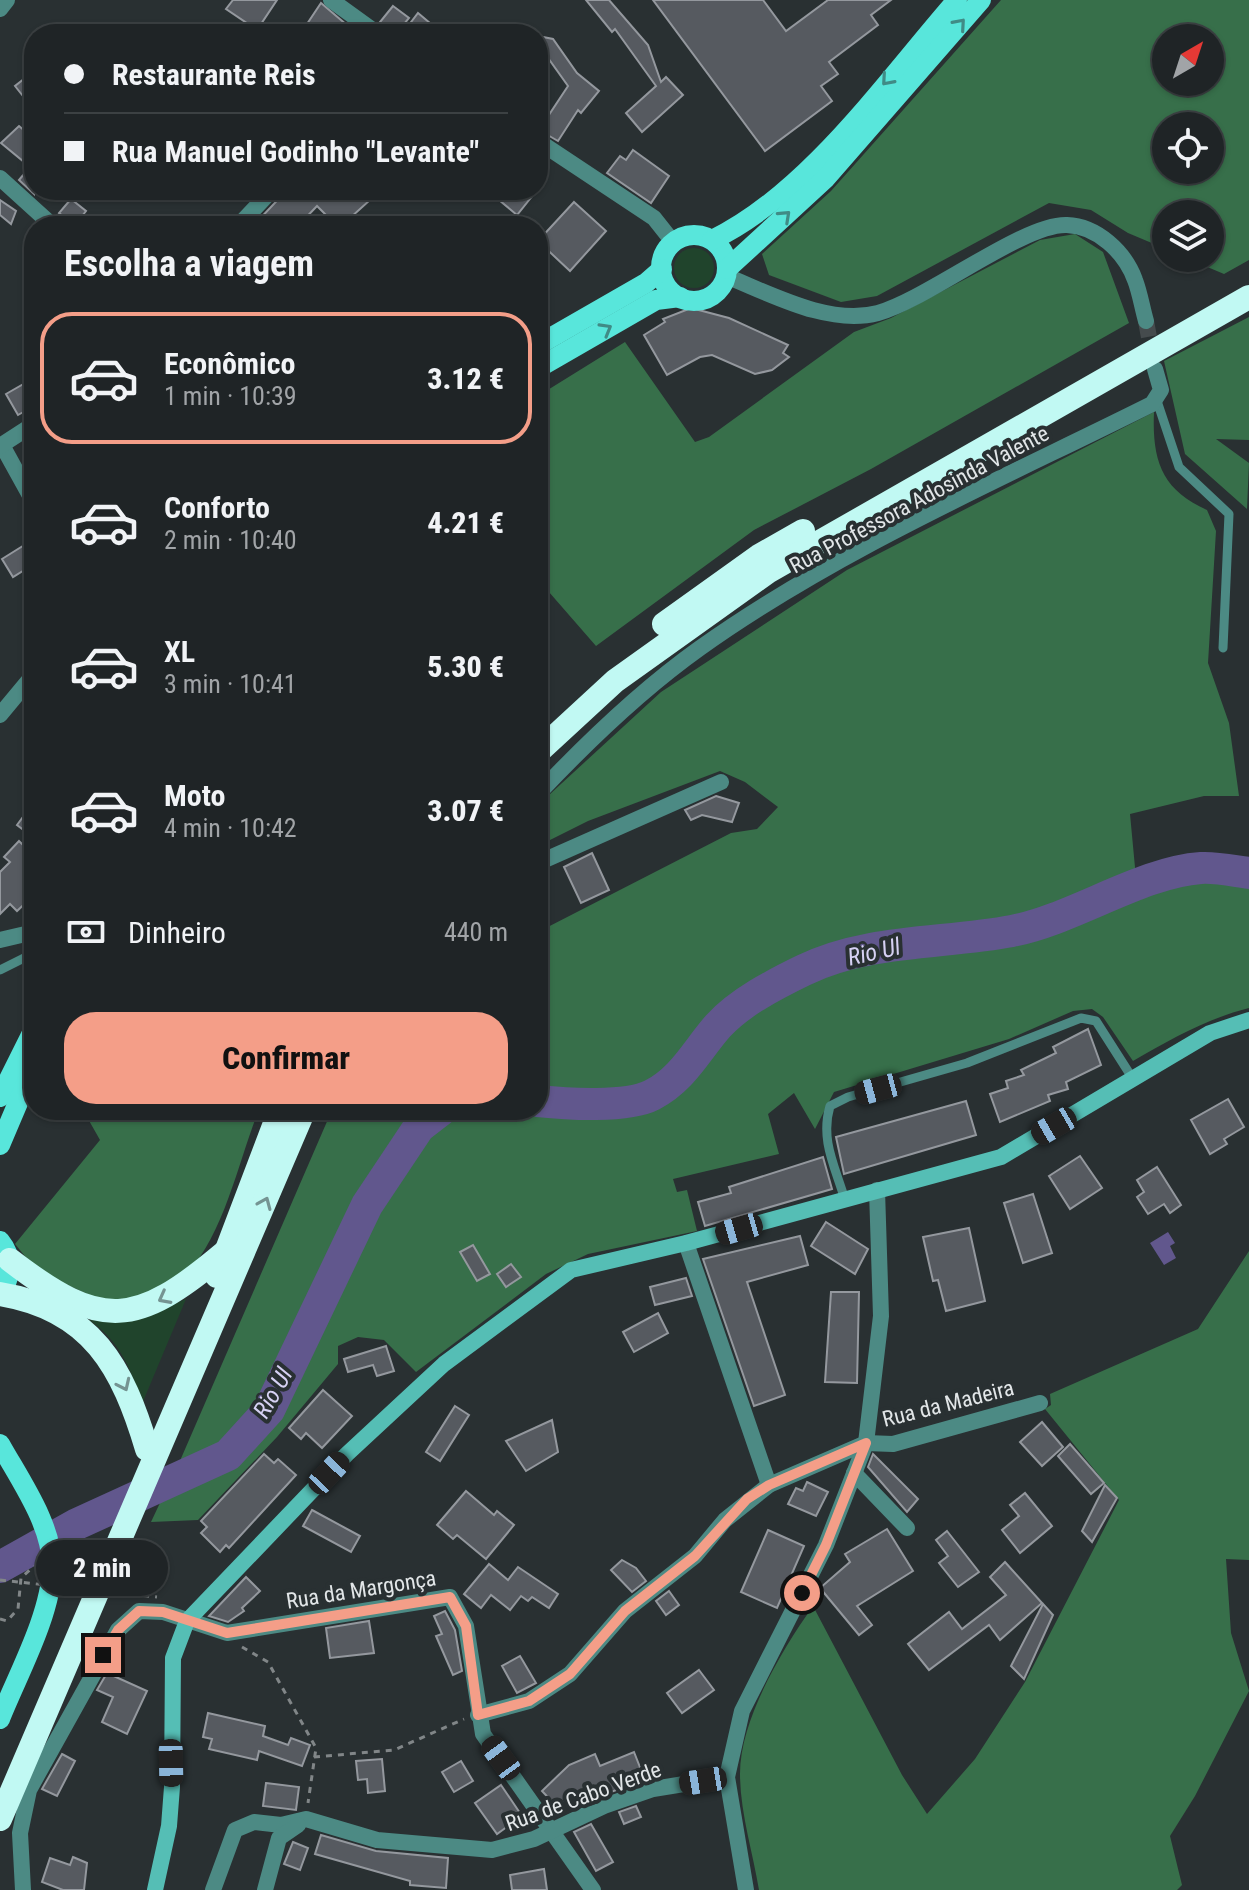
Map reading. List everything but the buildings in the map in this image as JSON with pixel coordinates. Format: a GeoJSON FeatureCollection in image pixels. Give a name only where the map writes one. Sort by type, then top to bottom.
{"type":"FeatureCollection","features":[{"type":"Feature","properties":{"kind":"highway"},"geometry":{"type":"LineString","coordinates":[[548,725],[638,643],[759,556],[1249,283]]}},
{"type":"Feature","properties":{"kind":"highway"},"geometry":{"type":"LineString","coordinates":[[548,743],[615,681],[769,571],[1249,297]]}},
{"type":"Feature","properties":{"kind":"highway"},"geometry":{"type":"LineString","coordinates":[[152,1452],[276,1120]]}},
{"type":"Feature","properties":{"kind":"highway"},"geometry":{"type":"LineString","coordinates":[[0,1790],[300,1120]]}},
{"type":"Feature","properties":{"kind":"highway"},"geometry":{"type":"LineString","coordinates":[[5,1250],[66,1299],[104,1312],[126,1312],[157,1303],[185,1286],[226,1252]]}},
{"type":"Feature","properties":{"kind":"highway"},"geometry":{"type":"LineString","coordinates":[[0,1293],[24,1298],[53,1310],[104,1348],[125,1383],[152,1452]]}},
{"type":"Feature","properties":{"kind":"highway"},"geometry":{"type":"LineString","coordinates":[[0,1819],[106,1557]]}},
{"type":"Feature","properties":{"kind":"main road"},"geometry":{"type":"LineString","coordinates":[[712,240],[744,225],[811,168],[957,0]]}},
{"type":"Feature","properties":{"kind":"main road"},"geometry":{"type":"LineString","coordinates":[[548,362],[656,300],[680,297],[699,300],[716,292],[727,273],[825,179],[981,0]]}},
{"type":"Feature","properties":{"kind":"main road"},"geometry":{"type":"LineString","coordinates":[[680,297],[666,284],[662,269],[664,254],[673,242],[692,235],[712,240],[725,256],[727,273]]}},
{"type":"Feature","properties":{"kind":"main road"},"geometry":{"type":"LineString","coordinates":[[548,339],[638,287],[662,269]]}},
{"type":"Feature","properties":{"kind":"main road"},"geometry":{"type":"LineString","coordinates":[[0,1097],[24,1049]]}},
{"type":"Feature","properties":{"kind":"main road"},"geometry":{"type":"LineString","coordinates":[[0,1145],[24,1089]]}},
{"type":"Feature","properties":{"kind":"main road"},"geometry":{"type":"LineString","coordinates":[[0,1293],[10,1272],[5,1250]]}},
{"type":"Feature","properties":{"kind":"main road"},"geometry":{"type":"LineString","coordinates":[[0,1444],[33,1504],[52,1564],[44,1610],[0,1719]]}},
{"type":"Feature","properties":{"kind":"street"},"geometry":{"type":"LineString","coordinates":[[331,0],[364,24]]}},
{"type":"Feature","properties":{"kind":"street"},"geometry":{"type":"LineString","coordinates":[[548,148],[654,218],[673,242]]}},
{"type":"Feature","properties":{"kind":"street"},"geometry":{"type":"LineString","coordinates":[[0,178],[24,200]]}},
{"type":"Feature","properties":{"kind":"street"},"geometry":{"type":"LineString","coordinates":[[24,200],[42,216]]}},
{"type":"Feature","properties":{"kind":"street"},"geometry":{"type":"LineString","coordinates":[[247,216],[263,200]]}},
{"type":"Feature","properties":{"kind":"street"},"geometry":{"type":"LineString","coordinates":[[727,273],[844,317],[879,313],[1035,233],[1066,224],[1093,231],[1117,249],[1134,277],[1146,321]]}},
{"type":"Feature","properties":{"kind":"street"},"geometry":{"type":"LineString","coordinates":[[1155,369],[1161,390],[1156,398]]}},
{"type":"Feature","properties":{"kind":"street","name":"Rua Professora Adosinda Valente"},"geometry":{"type":"LineString","coordinates":[[548,784],[626,708],[700,648],[863,548],[1152,404],[1156,398]]}},
{"type":"Feature","properties":{"kind":"street"},"geometry":{"type":"LineString","coordinates":[[24,431],[1,446],[24,486]]}},
{"type":"Feature","properties":{"kind":"street"},"geometry":{"type":"LineString","coordinates":[[0,715],[24,686]]}},
{"type":"Feature","properties":{"kind":"street"},"geometry":{"type":"LineString","coordinates":[[548,859],[721,782]]}},
{"type":"Feature","properties":{"kind":"street"},"geometry":{"type":"LineString","coordinates":[[0,940],[24,934]]}},
{"type":"Feature","properties":{"kind":"street"},"geometry":{"type":"LineString","coordinates":[[155,1890],[169,1826],[173,1658],[187,1621],[347,1454],[444,1364],[571,1270],[686,1243],[1001,1157],[1210,1033],[1249,1020]]}},
{"type":"Feature","properties":{"kind":"street"},"geometry":{"type":"LineString","coordinates":[[746,1890],[727,1777],[742,1711],[826,1545],[866,1443],[881,1316],[877,1190]]}},
{"type":"Feature","properties":{"kind":"street"},"geometry":{"type":"LineString","coordinates":[[686,1243],[769,1485]]}},
{"type":"Feature","properties":{"kind":"street","name":"Rua da Madeira"},"geometry":{"type":"LineString","coordinates":[[478,1715],[529,1701],[570,1674],[625,1611],[695,1556],[725,1520],[769,1485],[866,1443],[893,1444],[1040,1403]]}},
{"type":"Feature","properties":{"kind":"street"},"geometry":{"type":"LineString","coordinates":[[854,1473],[907,1528]]}},
{"type":"Feature","properties":{"kind":"street","name":"Rua da Margonça"},"geometry":{"type":"LineString","coordinates":[[23,1890],[20,1833],[29,1790],[118,1630],[139,1611],[163,1612],[227,1633],[450,1597],[466,1626],[483,1734],[553,1829],[593,1890]]}},
{"type":"Feature","properties":{"kind":"street","name":"Rua de Cabo Verde"},"geometry":{"type":"LineString","coordinates":[[213,1890],[235,1830],[254,1822],[281,1825],[306,1819],[377,1840],[492,1850],[534,1839],[653,1789],[727,1777]]}},
{"type":"Feature","properties":{"kind":"street"},"geometry":{"type":"LineString","coordinates":[[265,1890],[279,1838],[306,1819]]}},
{"type":"Feature","properties":{"kind":"lane"},"geometry":{"type":"LineString","coordinates":[[1156,398],[1179,467],[1229,514],[1223,648]]}},
{"type":"Feature","properties":{"kind":"lane"},"geometry":{"type":"LineString","coordinates":[[0,970],[24,958]]}},
{"type":"Feature","properties":{"kind":"lane"},"geometry":{"type":"LineString","coordinates":[[845,1200],[828,1151],[824,1127],[830,1106],[848,1097],[967,1063],[1081,1018],[1096,1021],[1133,1079]]}},
{"type":"Feature","properties":{"kind":"path"},"geometry":{"type":"LineString","coordinates":[[0,1619],[7,1621],[18,1609],[21,1578],[35,1566],[52,1564]]}},
{"type":"Feature","properties":{"kind":"path"},"geometry":{"type":"LineString","coordinates":[[0,1580],[157,1597]]}},
{"type":"Feature","properties":{"kind":"path"},"geometry":{"type":"LineString","coordinates":[[227,1633],[268,1662],[316,1748],[306,1819]]}},
{"type":"Feature","properties":{"kind":"path"},"geometry":{"type":"LineString","coordinates":[[314,1757],[394,1750],[478,1715]]}},
{"type":"Feature","properties":{"kind":"green space"},"geometry":{"type":"Polygon","coordinates":[[[1001,0],[1249,0],[1249,260],[1224,274],[1219,272],[1224,272],[1224,200],[1152,200],[1152,243],[1128,233],[1091,210],[1049,203],[877,296],[841,302],[769,275],[762,254],[831,191],[1001,0]]]}},
{"type":"Feature","properties":{"kind":"green space"},"geometry":{"type":"Polygon","coordinates":[[[1075,234],[1103,252],[1129,323],[871,469],[754,530],[596,646],[548,591],[548,390],[625,342],[695,442],[709,437],[854,332],[891,318],[1040,240],[1075,234]]]}},
{"type":"Feature","properties":{"kind":"green space"},"geometry":{"type":"Polygon","coordinates":[[[694,248],[708,254],[714,268],[708,282],[694,288],[680,282],[674,268],[680,254],[694,248]]]}},
{"type":"Feature","properties":{"kind":"green space"},"geometry":{"type":"Polygon","coordinates":[[[1249,317],[1249,440],[1216,439],[1249,463],[1247,509],[1185,454],[1164,361],[1249,317]]]}},
{"type":"Feature","properties":{"kind":"green space"},"geometry":{"type":"Polygon","coordinates":[[[1154,412],[1155,444],[1162,471],[1179,493],[1207,510],[1216,531],[1208,663],[1229,723],[1239,796],[1204,796],[1130,814],[1136,878],[1086,899],[1012,922],[927,932],[810,958],[750,990],[715,1016],[684,1060],[636,1090],[578,1095],[548,1092],[548,927],[731,833],[757,829],[778,807],[745,782],[720,771],[588,821],[548,841],[548,796],[661,692],[847,570],[1154,412]]]}},
{"type":"Feature","properties":{"kind":"green space"},"geometry":{"type":"Polygon","coordinates":[[[1200,873],[1249,878],[1249,1008],[1203,1024],[1133,1061],[1103,1017],[1092,1009],[1073,1011],[1009,1039],[834,1092],[815,1129],[794,1093],[768,1114],[779,1154],[673,1179],[677,1192],[687,1190],[697,1231],[588,1254],[546,1274],[416,1372],[384,1340],[358,1337],[338,1346],[338,1364],[277,1437],[198,1520],[151,1522],[166,1490],[224,1462],[273,1407],[308,1348],[391,1178],[411,1148],[437,1120],[548,1120],[548,1111],[581,1111],[652,1101],[701,1061],[726,1026],[801,976],[854,959],[1046,930],[1150,886],[1200,873]]]}},
{"type":"Feature","properties":{"kind":"green space"},"geometry":{"type":"Polygon","coordinates":[[[89,1120],[256,1120],[214,1233],[186,1274],[161,1290],[109,1304],[37,1271],[15,1244],[100,1140],[89,1120]]]}},
{"type":"Feature","properties":{"kind":"green space"},"geometry":{"type":"Polygon","coordinates":[[[328,1120],[416,1120],[378,1176],[254,1419],[222,1451],[176,1470],[328,1120]]]}},
{"type":"Feature","properties":{"kind":"green space"},"geometry":{"type":"Polygon","coordinates":[[[1249,1251],[1249,1560],[1226,1559],[1231,1633],[1249,1691],[1195,1796],[1170,1836],[1182,1885],[1177,1890],[759,1890],[742,1803],[742,1753],[747,1731],[765,1686],[813,1606],[902,1775],[927,1814],[975,1759],[1025,1682],[1119,1500],[1045,1409],[1051,1405],[1050,1394],[1198,1329],[1249,1251]]]}},
{"type":"Feature","properties":{"kind":"green space"},"geometry":{"type":"Polygon","coordinates":[[[186,1299],[142,1404],[123,1357],[109,1337],[89,1320],[128,1322],[186,1299]]]}},
{"type":"Feature","properties":{"kind":"shaded area"},"geometry":{"type":"Polygon","coordinates":[[[1168,1232],[1175,1243],[1170,1246],[1176,1258],[1164,1265],[1150,1243],[1168,1232]]]}},
{"type":"Feature","properties":{"kind":"waterway","name":"Rio Ul"},"geometry":{"type":"LineString","coordinates":[[548,1102],[628,1102],[652,1095],[681,1073],[718,1026],[737,1009],[781,981],[828,960],[880,947],[1012,931],[1059,917],[1178,871],[1207,868],[1249,873]]}},
{"type":"Feature","properties":{"kind":"waterway","name":"Rio Ul"},"geometry":{"type":"LineString","coordinates":[[0,1567],[77,1524],[228,1455],[269,1410],[367,1205],[419,1127],[428,1120]]}},
{"type":"Feature","properties":{"kind":"tunnel"},"geometry":{"type":"LineString","coordinates":[[1146,321],[1153,359]]}},
{"type":"Feature","properties":{"kind":"route"},"geometry":{"type":"LineString","coordinates":[[103,1655],[118,1630],[139,1611],[163,1612],[227,1633],[450,1597],[466,1626],[478,1715],[529,1701],[570,1674],[625,1611],[695,1556],[747,1499],[769,1485],[866,1443],[826,1545],[802,1593]]}}]}
